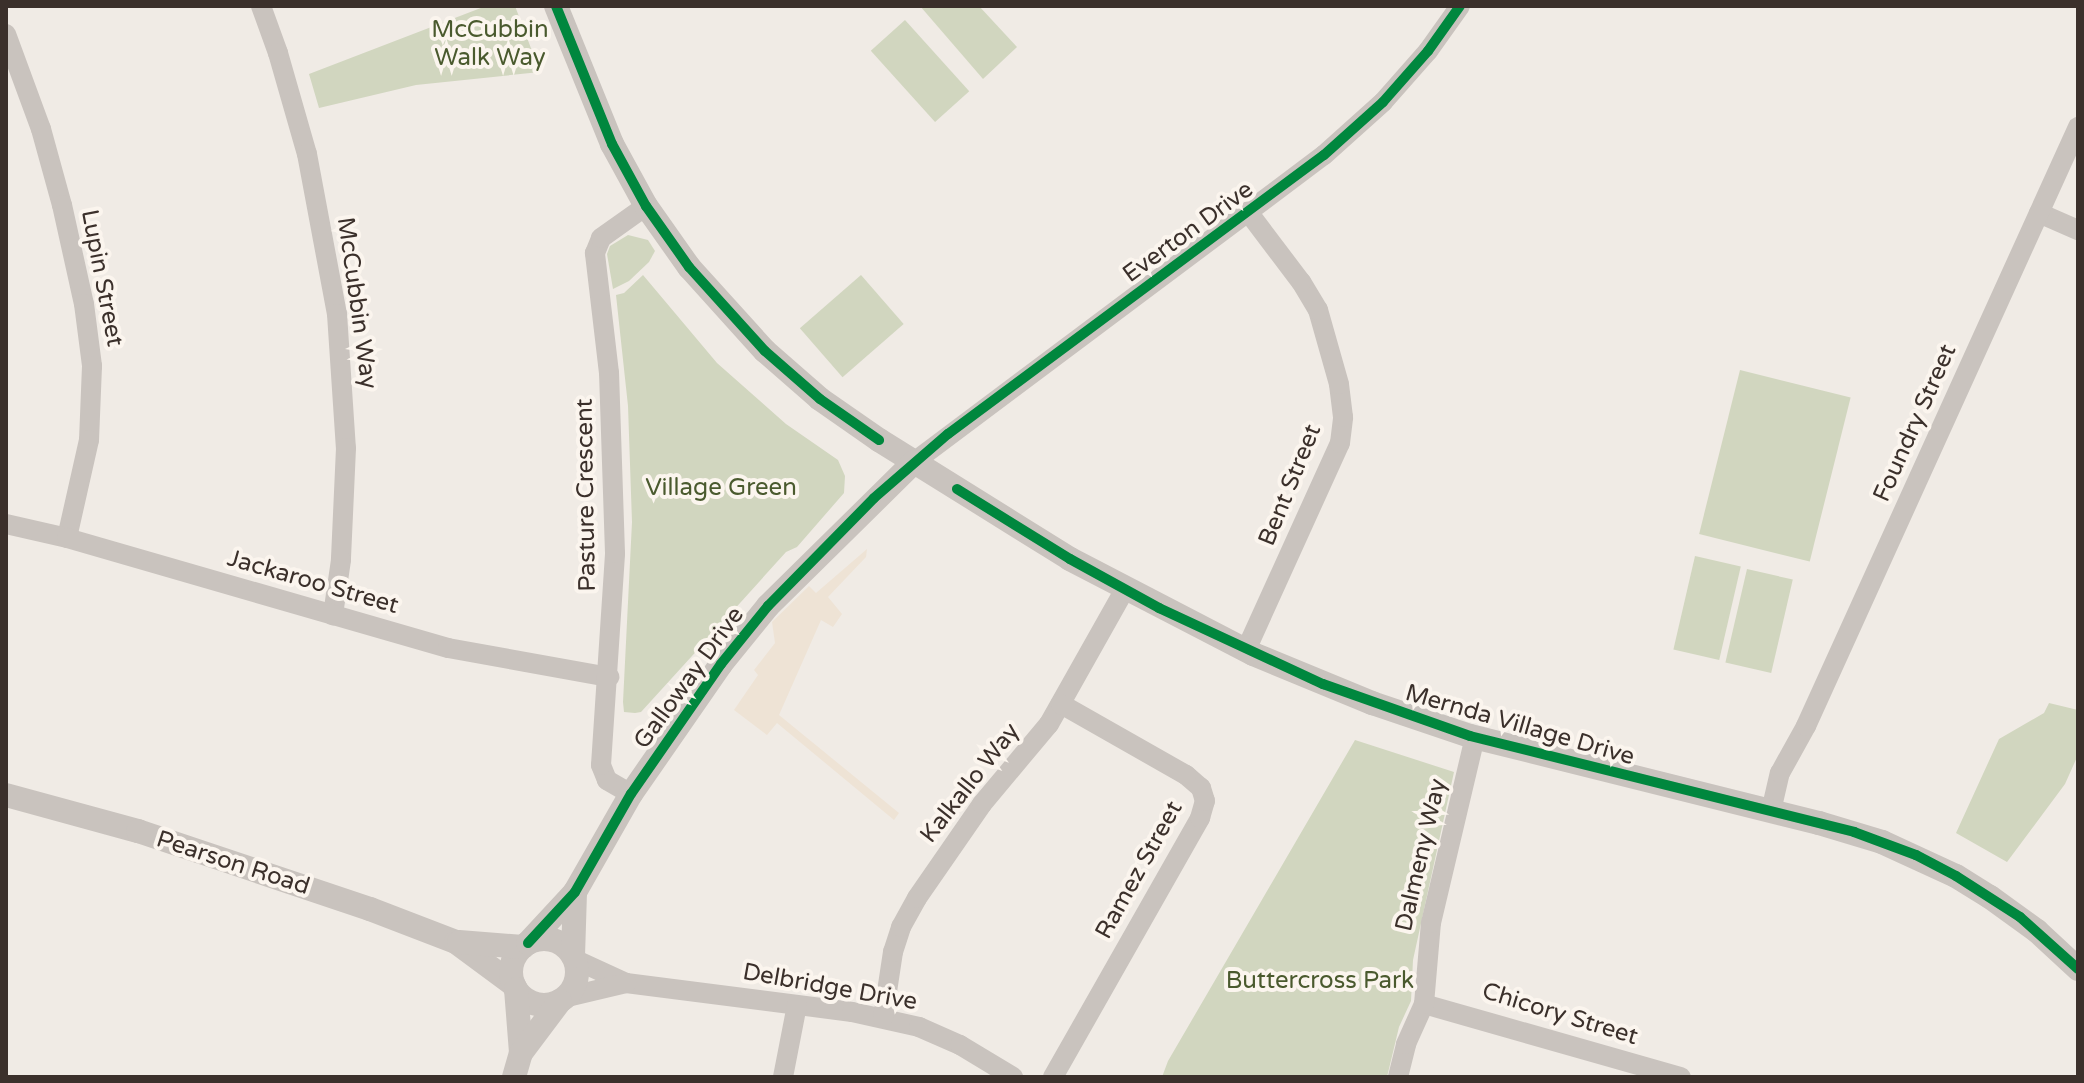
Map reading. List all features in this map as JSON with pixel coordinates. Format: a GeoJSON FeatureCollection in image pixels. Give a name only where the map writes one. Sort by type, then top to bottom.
{"type":"FeatureCollection","features":[{"type":"Feature","properties":{"kind":"street","name":"McCubbin Way"},"geometry":{"type":"LineString","coordinates":[[261,6],[307,154],[337,314],[346,462],[341,560],[333,615]]}},
{"type":"Feature","properties":{"kind":"street","name":"Everton Drive"},"geometry":{"type":"LineString","coordinates":[[914,462],[1324,155],[1383,102],[1428,51],[1460,6]]}},
{"type":"Feature","properties":{"kind":"street","name":"Mernda Village Drive"},"geometry":{"type":"LineString","coordinates":[[561,8],[612,144],[646,206],[689,267],[765,351],[831,407],[914,462],[1125,589],[1246,650],[1348,693],[1475,737],[1854,832],[1956,876],[2020,917],[2078,969]]}},
{"type":"Feature","properties":{"kind":"street","name":"Lupin Street"},"geometry":{"type":"LineString","coordinates":[[6,34],[41,129],[62,205],[84,304],[92,366],[89,440],[67,538]]}},
{"type":"Feature","properties":{"kind":"street","name":"Foundry Street"},"geometry":{"type":"LineString","coordinates":[[1777,813],[1780,773],[1799,740],[2078,127]]}},
{"type":"Feature","properties":{"kind":"street","name":"Pasture Crescent"},"geometry":{"type":"LineString","coordinates":[[631,794],[607,780],[601,765],[615,553],[609,373],[595,253],[601,238],[646,206]]}},
{"type":"Feature","properties":{"kind":"street","name":"Bent Street"},"geometry":{"type":"LineString","coordinates":[[1246,650],[1340,443],[1343,417],[1339,384],[1318,310],[1301,282],[1248,212]]}},
{"type":"Feature","properties":{"kind":"street"},"geometry":{"type":"LineString","coordinates":[[2039,213],[2078,230]]}},
{"type":"Feature","properties":{"kind":"street","name":"Galloway Drive"},"geometry":{"type":"LineString","coordinates":[[526,945],[575,892],[631,794],[703,688],[768,606],[914,462]]}},
{"type":"Feature","properties":{"kind":"street","name":"Jackaroo Street"},"geometry":{"type":"LineString","coordinates":[[6,524],[67,538],[448,648],[609,677]]}},
{"type":"Feature","properties":{"kind":"street","name":"Kalkallo Way"},"geometry":{"type":"LineString","coordinates":[[883,1018],[893,952],[917,898],[982,804],[1039,737],[1061,704],[1125,589]]}},
{"type":"Feature","properties":{"kind":"street","name":"Ramez Street"},"geometry":{"type":"LineString","coordinates":[[1053,1077],[1200,818],[1205,801],[1201,788],[1186,775],[1061,704]]}},
{"type":"Feature","properties":{"kind":"street","name":"Dalmeny Way"},"geometry":{"type":"LineString","coordinates":[[1398,1077],[1406,1044],[1424,1004],[1431,923],[1475,737]]}},
{"type":"Feature","properties":{"kind":"street","name":"Pearson Road"},"geometry":{"type":"LineString","coordinates":[[6,795],[138,831],[264,872],[456,942],[515,987]]}},
{"type":"Feature","properties":{"kind":"street","name":"Galloway Drive"},"geometry":{"type":"LineString","coordinates":[[573,957],[575,892]]}},
{"type":"Feature","properties":{"kind":"street"},"geometry":{"type":"LineString","coordinates":[[514,1077],[521,1053],[576,980],[573,957],[558,942],[548,939],[526,945],[512,965],[521,1053]]}},
{"type":"Feature","properties":{"kind":"street","name":"Pearson Road"},"geometry":{"type":"LineString","coordinates":[[456,942],[526,945]]}},
{"type":"Feature","properties":{"kind":"street","name":"Delbridge Drive"},"geometry":{"type":"LineString","coordinates":[[573,957],[626,983],[797,1005],[883,1018],[919,1027],[960,1045],[1013,1077]]}},
{"type":"Feature","properties":{"kind":"street","name":"Delbridge Drive"},"geometry":{"type":"LineString","coordinates":[[562,999],[626,983]]}},
{"type":"Feature","properties":{"kind":"street"},"geometry":{"type":"LineString","coordinates":[[515,987],[523,997],[540,1005],[562,999]]}},
{"type":"Feature","properties":{"kind":"street","name":"Chicory Street"},"geometry":{"type":"LineString","coordinates":[[1424,1004],[1681,1077]]}},
{"type":"Feature","properties":{"kind":"street"},"geometry":{"type":"LineString","coordinates":[[783,1077],[797,1005]]}},
{"type":"Feature","properties":{"kind":"green space","name":"McCubbin Walk Way"},"geometry":{"type":"Polygon","coordinates":[[[486,6],[515,6],[540,72],[416,85],[319,108],[309,74],[486,6]]]}},
{"type":"Feature","properties":{"kind":"green space"},"geometry":{"type":"Polygon","coordinates":[[[920,6],[979,6],[1017,47],[983,79],[920,6]]]}},
{"type":"Feature","properties":{"kind":"green space"},"geometry":{"type":"Polygon","coordinates":[[[905,20],[969,91],[935,122],[871,51],[905,20]]]}},
{"type":"Feature","properties":{"kind":"green space"},"geometry":{"type":"Polygon","coordinates":[[[628,235],[648,240],[655,251],[649,262],[629,281],[613,289],[607,254],[610,246],[628,235]]]}},
{"type":"Feature","properties":{"kind":"green space","name":"Village Green"},"geometry":{"type":"Polygon","coordinates":[[[643,275],[717,363],[786,424],[838,460],[845,476],[844,493],[797,547],[786,552],[731,613],[734,630],[716,655],[702,645],[641,712],[635,713],[624,712],[623,702],[632,522],[628,406],[616,295],[624,293],[643,275]]]}},
{"type":"Feature","properties":{"kind":"green space"},"geometry":{"type":"Polygon","coordinates":[[[861,275],[904,324],[843,377],[800,328],[861,275]]]}},
{"type":"Feature","properties":{"kind":"green space"},"geometry":{"type":"Polygon","coordinates":[[[1740,370],[1851,398],[1810,562],[1699,534],[1740,370]]]}},
{"type":"Feature","properties":{"kind":"green space"},"geometry":{"type":"Polygon","coordinates":[[[1695,556],[1741,567],[1719,660],[1673,650],[1695,556]]]}},
{"type":"Feature","properties":{"kind":"green space"},"geometry":{"type":"Polygon","coordinates":[[[1747,569],[1793,580],[1771,673],[1725,663],[1747,569]]]}},
{"type":"Feature","properties":{"kind":"green space"},"geometry":{"type":"Polygon","coordinates":[[[2049,703],[2078,710],[2078,755],[2065,784],[2007,862],[1956,833],[1999,739],[2044,713],[2049,703]]]}},
{"type":"Feature","properties":{"kind":"green space","name":"Buttercross Park"},"geometry":{"type":"Polygon","coordinates":[[[1355,740],[1454,772],[1413,960],[1411,1001],[1399,1027],[1387,1077],[1162,1077],[1168,1061],[1355,740]]]}},
{"type":"Feature","properties":{"kind":"shaded area"},"geometry":{"type":"Polygon","coordinates":[[[867,549],[866,557],[828,597],[842,614],[833,627],[821,620],[779,715],[899,813],[894,820],[777,723],[767,735],[734,710],[758,675],[754,670],[775,643],[772,622],[809,586],[816,593],[867,549]]]}},
{"type":"Feature","properties":{"kind":"cycle path"},"geometry":{"type":"LineString","coordinates":[[556,6],[612,144],[646,206],[689,267],[765,351],[820,399],[879,440]]}},
{"type":"Feature","properties":{"kind":"cycle path"},"geometry":{"type":"LineString","coordinates":[[528,943],[575,892],[631,794],[721,664],[768,606],[874,498],[948,434],[1324,155],[1383,102],[1428,51],[1460,6]]}},
{"type":"Feature","properties":{"kind":"cycle path"},"geometry":{"type":"LineString","coordinates":[[957,489],[1070,559],[1159,608],[1323,684],[1470,736],[1854,832],[1916,855],[1956,876],[2020,917],[2078,969]]}}]}
